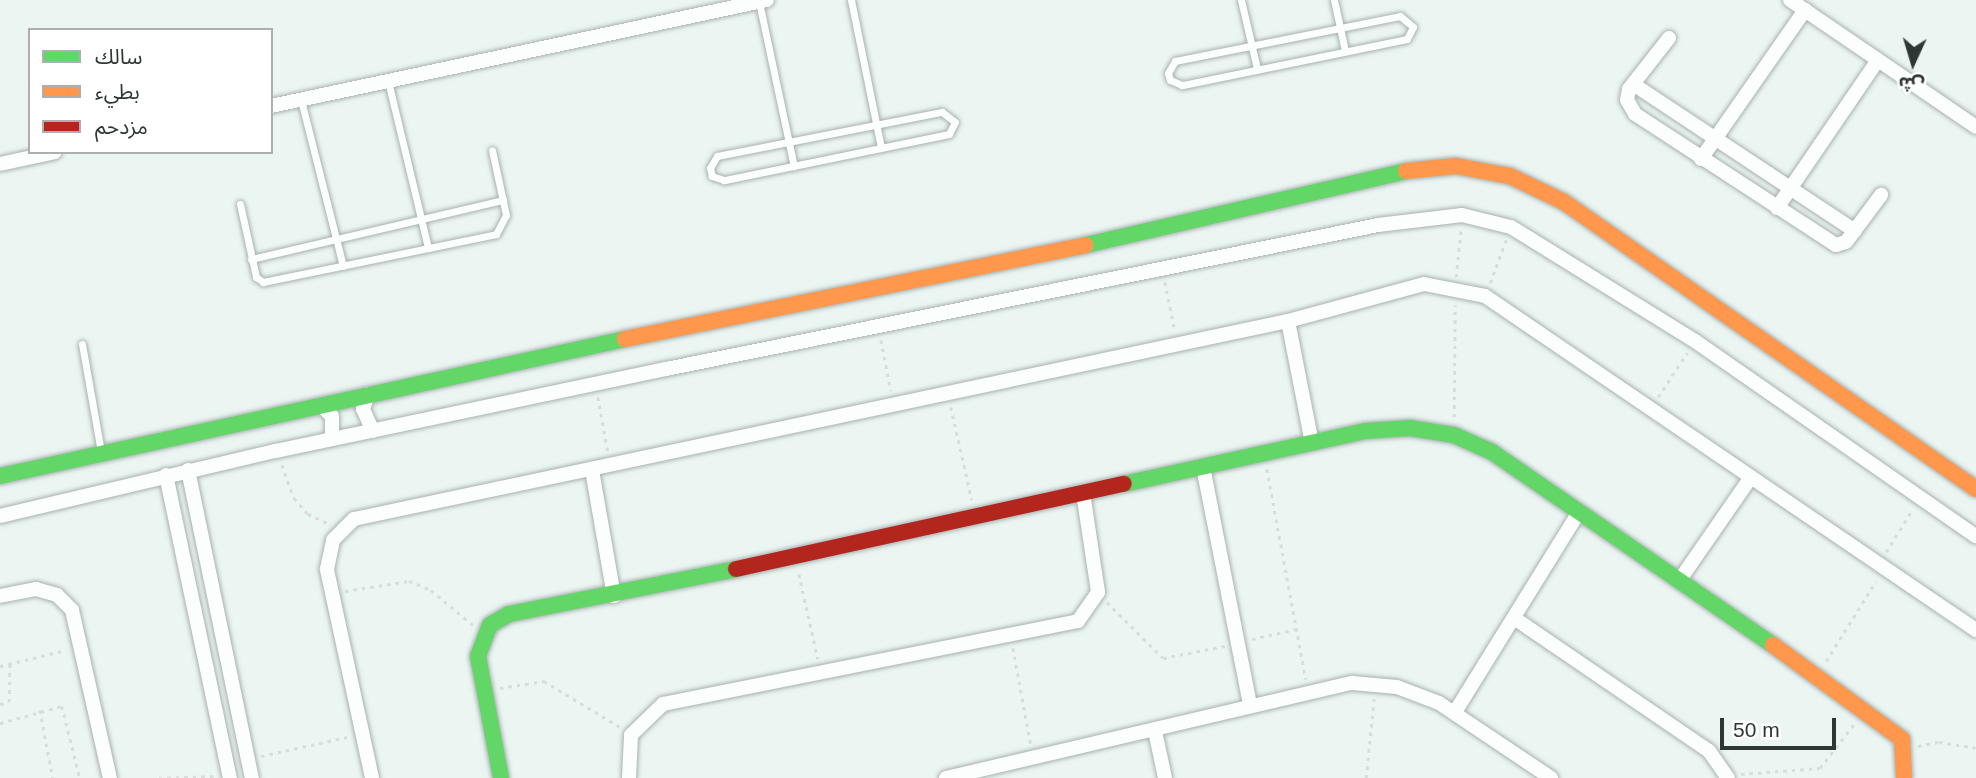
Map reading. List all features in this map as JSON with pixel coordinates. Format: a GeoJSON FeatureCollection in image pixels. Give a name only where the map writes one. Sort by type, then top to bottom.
{"type":"FeatureCollection","features":[{"type":"Feature","properties":{"kind":"street"},"geometry":{"type":"LineString","coordinates":[[1790,0],[1976,127]]}},
{"type":"Feature","properties":{"kind":"street"},"geometry":{"type":"LineString","coordinates":[[273,106],[763,1]]}},
{"type":"Feature","properties":{"kind":"street"},"geometry":{"type":"LineString","coordinates":[[1701,159],[1805,10]]}},
{"type":"Feature","properties":{"kind":"street"},"geometry":{"type":"LineString","coordinates":[[1669,38],[1633,84],[1629,108],[1701,159],[1836,245],[1846,242],[1881,195]]}},
{"type":"Feature","properties":{"kind":"street"},"geometry":{"type":"LineString","coordinates":[[1777,208],[1878,60]]}},
{"type":"Feature","properties":{"kind":"street"},"geometry":{"type":"LineString","coordinates":[[1633,84],[1855,231]]}},
{"type":"Feature","properties":{"kind":"street"},"geometry":{"type":"LineString","coordinates":[[0,164],[46,154]]}},
{"type":"Feature","properties":{"kind":"street"},"geometry":{"type":"LineString","coordinates":[[0,476],[368,394],[1145,233],[1400,172],[1456,166],[1510,176],[1564,202],[1976,489]]}},
{"type":"Feature","properties":{"kind":"street"},"geometry":{"type":"LineString","coordinates":[[0,516],[188,470],[596,384],[1163,271],[1378,225],[1462,215],[1510,227],[1695,341],[1976,536]]}},
{"type":"Feature","properties":{"kind":"street"},"geometry":{"type":"LineString","coordinates":[[372,778],[360,734],[331,594],[328,554],[342,528],[354,519],[1288,321],[1394,289],[1455,286],[1485,296],[1976,630]]}},
{"type":"Feature","properties":{"kind":"street"},"geometry":{"type":"LineString","coordinates":[[1288,321],[1312,443]]}},
{"type":"Feature","properties":{"kind":"street"},"geometry":{"type":"LineString","coordinates":[[368,394],[363,410],[373,430]]}},
{"type":"Feature","properties":{"kind":"street"},"geometry":{"type":"LineString","coordinates":[[320,405],[332,416],[332,439]]}},
{"type":"Feature","properties":{"kind":"street"},"geometry":{"type":"LineString","coordinates":[[501,778],[478,656],[484,634],[509,614],[614,596],[1387,428],[1454,435],[1492,452],[1893,728],[1905,752],[1904,778]]}},
{"type":"Feature","properties":{"kind":"street"},"geometry":{"type":"LineString","coordinates":[[1202,467],[1250,705]]}},
{"type":"Feature","properties":{"kind":"street"},"geometry":{"type":"LineString","coordinates":[[188,470],[252,778]]}},
{"type":"Feature","properties":{"kind":"street"},"geometry":{"type":"LineString","coordinates":[[592,470],[614,596]]}},
{"type":"Feature","properties":{"kind":"street"},"geometry":{"type":"LineString","coordinates":[[166,475],[230,778]]}},
{"type":"Feature","properties":{"kind":"street"},"geometry":{"type":"LineString","coordinates":[[1679,581],[1751,477]]}},
{"type":"Feature","properties":{"kind":"street"},"geometry":{"type":"LineString","coordinates":[[629,778],[631,735],[663,704],[1078,621],[1098,592],[1083,493]]}},
{"type":"Feature","properties":{"kind":"street"},"geometry":{"type":"LineString","coordinates":[[1455,712],[1579,512]]}},
{"type":"Feature","properties":{"kind":"street"},"geometry":{"type":"LineString","coordinates":[[0,596],[36,589],[57,595],[72,610],[83,646],[110,778]]}},
{"type":"Feature","properties":{"kind":"street"},"geometry":{"type":"LineString","coordinates":[[1514,618],[1709,751],[1727,776]]}},
{"type":"Feature","properties":{"kind":"street"},"geometry":{"type":"LineString","coordinates":[[946,778],[1155,730],[1308,690],[1375,683],[1419,694],[1455,712],[1551,778]]}},
{"type":"Feature","properties":{"kind":"street"},"geometry":{"type":"LineString","coordinates":[[1155,730],[1165,778]]}},
{"type":"Feature","properties":{"kind":"lane"},"geometry":{"type":"LineString","coordinates":[[850,0],[881,148]]}},
{"type":"Feature","properties":{"kind":"lane"},"geometry":{"type":"LineString","coordinates":[[1241,0],[1257,69]]}},
{"type":"Feature","properties":{"kind":"lane"},"geometry":{"type":"LineString","coordinates":[[1334,0],[1345,51]]}},
{"type":"Feature","properties":{"kind":"lane"},"geometry":{"type":"LineString","coordinates":[[763,1],[794,166]]}},
{"type":"Feature","properties":{"kind":"lane"},"geometry":{"type":"LineString","coordinates":[[1400,16],[1413,27],[1407,39],[1182,85],[1170,80],[1168,73],[1175,61],[1252,45],[1400,16]]}},
{"type":"Feature","properties":{"kind":"lane"},"geometry":{"type":"LineString","coordinates":[[388,81],[428,248]]}},
{"type":"Feature","properties":{"kind":"lane"},"geometry":{"type":"LineString","coordinates":[[301,100],[343,266]]}},
{"type":"Feature","properties":{"kind":"lane"},"geometry":{"type":"LineString","coordinates":[[942,112],[955,122],[949,134],[724,180],[712,176],[710,168],[717,156],[789,142],[942,112]]}},
{"type":"Feature","properties":{"kind":"lane"},"geometry":{"type":"LineString","coordinates":[[240,204],[251,258],[263,282],[496,234],[506,221],[492,150]]}},
{"type":"Feature","properties":{"kind":"lane"},"geometry":{"type":"LineString","coordinates":[[251,258],[503,200]]}},
{"type":"Feature","properties":{"kind":"lane"},"geometry":{"type":"LineString","coordinates":[[82,344],[101,453]]}},
{"type":"Feature","properties":{"kind":"path"},"geometry":{"type":"LineString","coordinates":[[1454,435],[1455,286],[1462,215]]}},
{"type":"Feature","properties":{"kind":"path"},"geometry":{"type":"LineString","coordinates":[[1485,296],[1510,227]]}},
{"type":"Feature","properties":{"kind":"path"},"geometry":{"type":"LineString","coordinates":[[1163,271],[1177,344]]}},
{"type":"Feature","properties":{"kind":"path"},"geometry":{"type":"LineString","coordinates":[[878,328],[894,405]]}},
{"type":"Feature","properties":{"kind":"path"},"geometry":{"type":"LineString","coordinates":[[1650,408],[1695,341]]}},
{"type":"Feature","properties":{"kind":"path"},"geometry":{"type":"LineString","coordinates":[[596,384],[611,466]]}},
{"type":"Feature","properties":{"kind":"path"},"geometry":{"type":"LineString","coordinates":[[947,393],[976,517]]}},
{"type":"Feature","properties":{"kind":"path"},"geometry":{"type":"LineString","coordinates":[[276,451],[294,498],[308,514],[342,528]]}},
{"type":"Feature","properties":{"kind":"path"},"geometry":{"type":"LineString","coordinates":[[1265,453],[1308,690]]}},
{"type":"Feature","properties":{"kind":"path"},"geometry":{"type":"LineString","coordinates":[[1817,676],[1920,497]]}},
{"type":"Feature","properties":{"kind":"path"},"geometry":{"type":"LineString","coordinates":[[795,556],[820,673]]}},
{"type":"Feature","properties":{"kind":"path"},"geometry":{"type":"LineString","coordinates":[[331,594],[409,581],[431,590],[484,634]]}},
{"type":"Feature","properties":{"kind":"path"},"geometry":{"type":"LineString","coordinates":[[1098,592],[1163,658],[1297,629]]}},
{"type":"Feature","properties":{"kind":"path"},"geometry":{"type":"LineString","coordinates":[[1010,635],[1033,758]]}},
{"type":"Feature","properties":{"kind":"path"},"geometry":{"type":"LineString","coordinates":[[0,666],[83,646]]}},
{"type":"Feature","properties":{"kind":"path"},"geometry":{"type":"LineString","coordinates":[[0,704],[9,702],[10,663]]}},
{"type":"Feature","properties":{"kind":"path"},"geometry":{"type":"LineString","coordinates":[[484,691],[544,681],[631,735]]}},
{"type":"Feature","properties":{"kind":"path"},"geometry":{"type":"LineString","coordinates":[[1366,778],[1375,683]]}},
{"type":"Feature","properties":{"kind":"path"},"geometry":{"type":"LineString","coordinates":[[0,723],[62,706],[80,778]]}},
{"type":"Feature","properties":{"kind":"path"},"geometry":{"type":"LineString","coordinates":[[1727,776],[1820,768],[1866,709]]}},
{"type":"Feature","properties":{"kind":"path"},"geometry":{"type":"LineString","coordinates":[[40,710],[53,778]]}},
{"type":"Feature","properties":{"kind":"path"},"geometry":{"type":"LineString","coordinates":[[248,759],[360,734]]}},
{"type":"Feature","properties":{"kind":"path"},"geometry":{"type":"LineString","coordinates":[[1905,752],[1939,741],[1976,748]]}},
{"type":"Feature","properties":{"kind":"path"},"geometry":{"type":"LineString","coordinates":[[159,778],[230,778]]}},
{"type":"Feature","properties":{"kind":"traffic: fast"},"geometry":{"type":"LineString","coordinates":[[1086,245],[1406,171]]}},
{"type":"Feature","properties":{"kind":"traffic: fast"},"geometry":{"type":"LineString","coordinates":[[0,476],[625,339]]}},
{"type":"Feature","properties":{"kind":"traffic: fast"},"geometry":{"type":"LineString","coordinates":[[1124,484],[1365,431],[1410,428],[1454,435],[1492,452],[1773,645]]}},
{"type":"Feature","properties":{"kind":"traffic: fast"},"geometry":{"type":"LineString","coordinates":[[501,778],[478,656],[490,625],[509,614],[736,569]]}},
{"type":"Feature","properties":{"kind":"traffic: slow"},"geometry":{"type":"LineString","coordinates":[[1406,171],[1456,166],[1510,176],[1564,202],[1976,489]]}},
{"type":"Feature","properties":{"kind":"traffic: slow"},"geometry":{"type":"LineString","coordinates":[[625,339],[1086,245]]}},
{"type":"Feature","properties":{"kind":"traffic: slow"},"geometry":{"type":"LineString","coordinates":[[1773,645],[1902,739],[1904,778]]}},
{"type":"Feature","properties":{"kind":"traffic: jam"},"geometry":{"type":"LineString","coordinates":[[736,569],[1124,484]]}}]}
